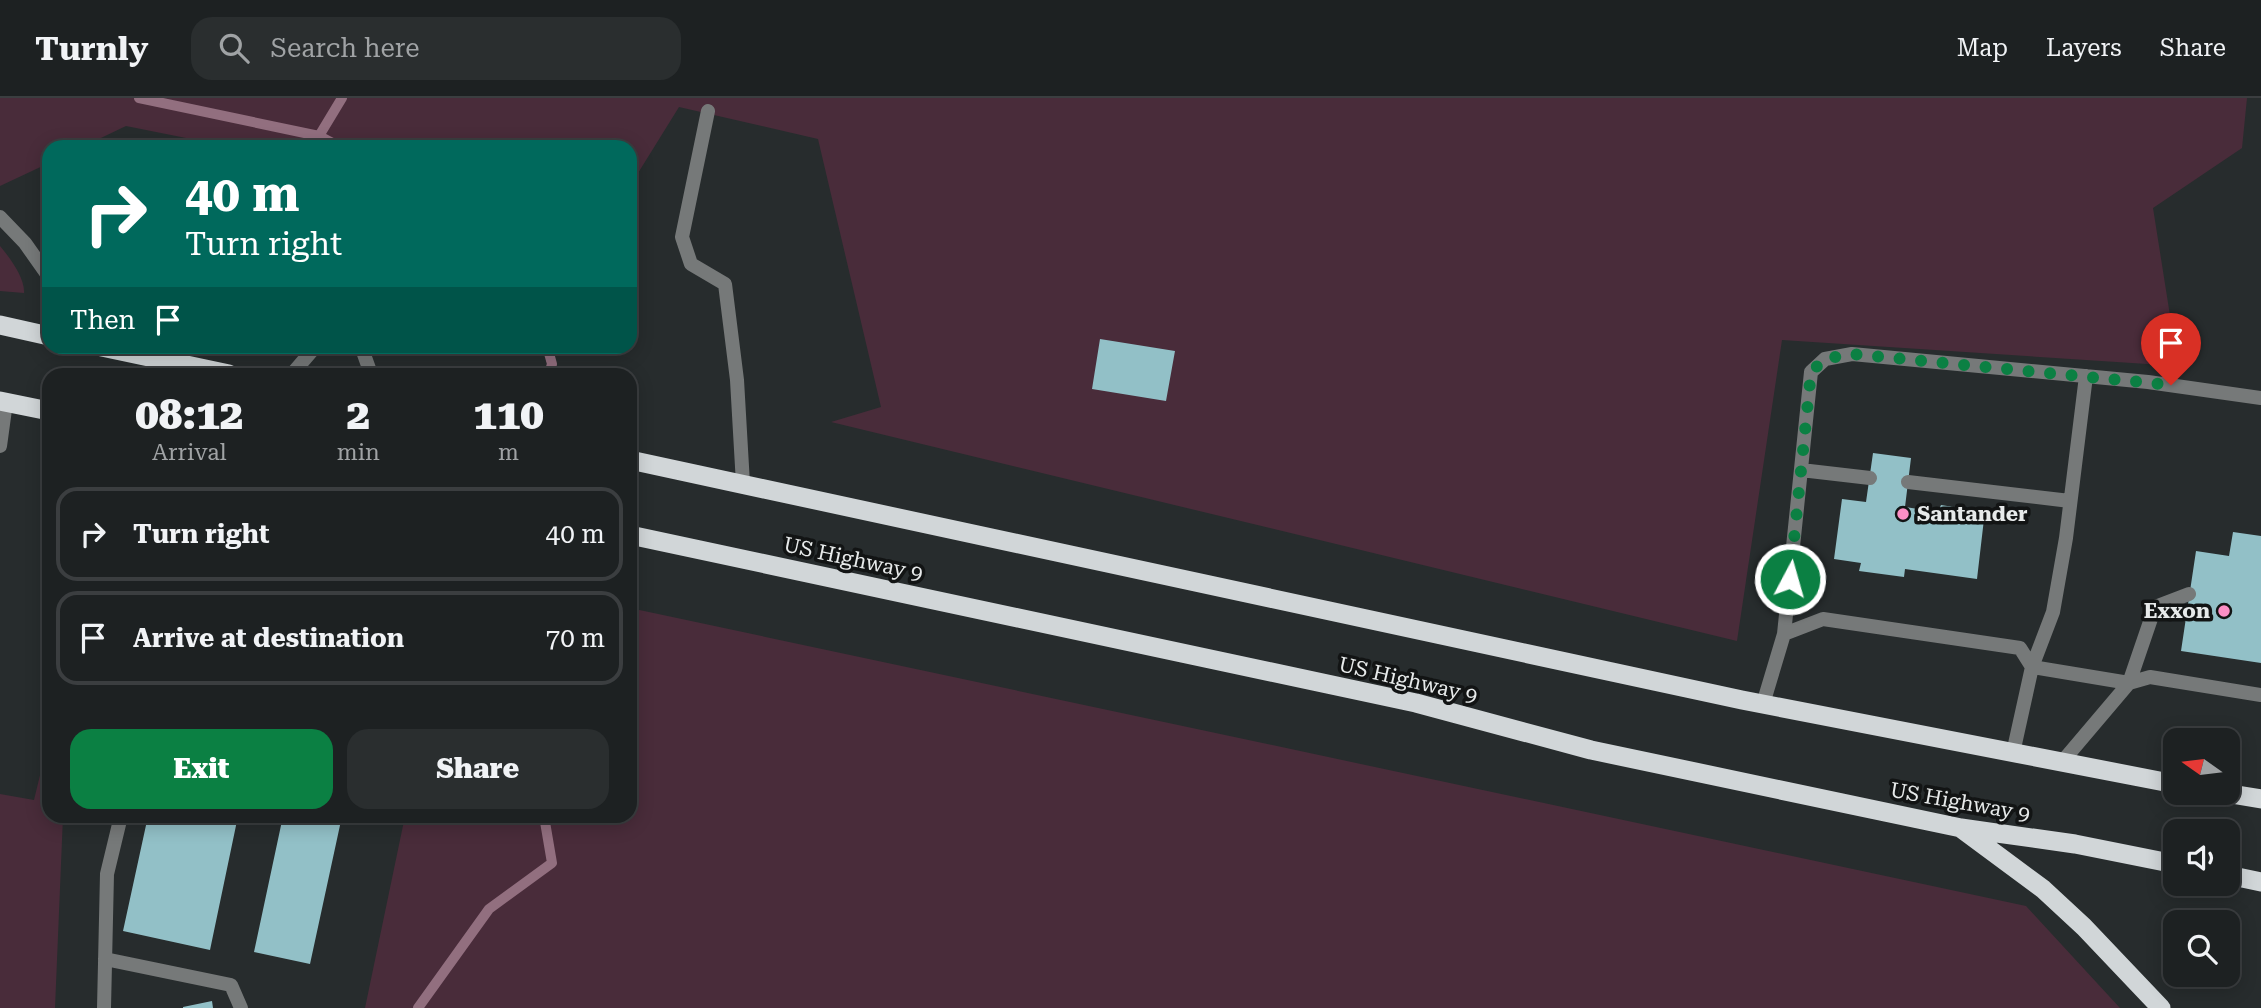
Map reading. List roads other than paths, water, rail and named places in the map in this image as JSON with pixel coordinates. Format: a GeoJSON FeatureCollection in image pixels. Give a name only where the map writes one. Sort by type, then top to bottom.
{"type":"FeatureCollection","features":[{"type":"Feature","properties":{"kind":"highway"},"geometry":{"type":"LineString","coordinates":[[0,325],[42,334]]}},
{"type":"Feature","properties":{"kind":"highway"},"geometry":{"type":"LineString","coordinates":[[142,354],[203,368]]}},
{"type":"Feature","properties":{"kind":"highway"},"geometry":{"type":"LineString","coordinates":[[3,401],[42,409]]}},
{"type":"Feature","properties":{"kind":"highway"},"geometry":{"type":"LineString","coordinates":[[637,461],[1763,704],[2163,782]]}},
{"type":"Feature","properties":{"kind":"highway","name":"US Highway 9"},"geometry":{"type":"LineString","coordinates":[[637,536],[1416,703],[1591,750],[1961,828],[2075,844],[2163,862]]}},
{"type":"Feature","properties":{"kind":"highway"},"geometry":{"type":"LineString","coordinates":[[2240,796],[2261,799]]}},
{"type":"Feature","properties":{"kind":"highway"},"geometry":{"type":"LineString","coordinates":[[1961,828],[2043,889],[2084,927],[2161,1008]]}},
{"type":"Feature","properties":{"kind":"highway"},"geometry":{"type":"LineString","coordinates":[[2240,878],[2261,882]]}},
{"type":"Feature","properties":{"kind":"street"},"geometry":{"type":"LineString","coordinates":[[708,111],[682,237],[691,264],[725,285],[737,380],[743,484]]}},
{"type":"Feature","properties":{"kind":"street"},"geometry":{"type":"LineString","coordinates":[[0,217],[25,243],[42,267]]}},
{"type":"Feature","properties":{"kind":"street"},"geometry":{"type":"LineString","coordinates":[[297,368],[309,354]]}},
{"type":"Feature","properties":{"kind":"street"},"geometry":{"type":"LineString","coordinates":[[1763,704],[1784,634],[1811,372],[1825,359],[1852,354],[2148,382],[2261,398]]}},
{"type":"Feature","properties":{"kind":"street"},"geometry":{"type":"LineString","coordinates":[[2014,753],[2032,667],[2053,611],[2086,376]]}},
{"type":"Feature","properties":{"kind":"street"},"geometry":{"type":"LineString","coordinates":[[0,446],[3,401]]}},
{"type":"Feature","properties":{"kind":"street"},"geometry":{"type":"LineString","coordinates":[[1801,470],[1870,478]]}},
{"type":"Feature","properties":{"kind":"street"},"geometry":{"type":"LineString","coordinates":[[1908,482],[2070,501]]}},
{"type":"Feature","properties":{"kind":"street"},"geometry":{"type":"LineString","coordinates":[[2062,762],[2129,683],[2155,607],[2189,594]]}},
{"type":"Feature","properties":{"kind":"street"},"geometry":{"type":"LineString","coordinates":[[1784,634],[1823,619],[2020,648],[2032,667],[2129,683],[2150,677],[2261,695]]}},
{"type":"Feature","properties":{"kind":"street"},"geometry":{"type":"LineString","coordinates":[[104,1008],[107,874],[119,823]]}},
{"type":"Feature","properties":{"kind":"street"},"geometry":{"type":"LineString","coordinates":[[105,959],[231,985],[241,1008]]}},
{"type":"Feature","properties":{"kind":"waterway"},"geometry":{"type":"LineString","coordinates":[[139,98],[319,136],[327,140]]}},
{"type":"Feature","properties":{"kind":"waterway"},"geometry":{"type":"LineString","coordinates":[[319,136],[342,98]]}},
{"type":"Feature","properties":{"kind":"waterway"},"geometry":{"type":"LineString","coordinates":[[549,354],[551,368]]}},
{"type":"Feature","properties":{"kind":"waterway"},"geometry":{"type":"LineString","coordinates":[[418,1008],[489,909],[552,863],[545,823]]}},
{"type":"Feature","properties":{"kind":"place","name":"Santander"},"geometry":{"type":"Point","coordinates":[1903,514]}},
{"type":"Feature","properties":{"kind":"place","name":"Exxon"},"geometry":{"type":"Point","coordinates":[2224,611]}}]}
